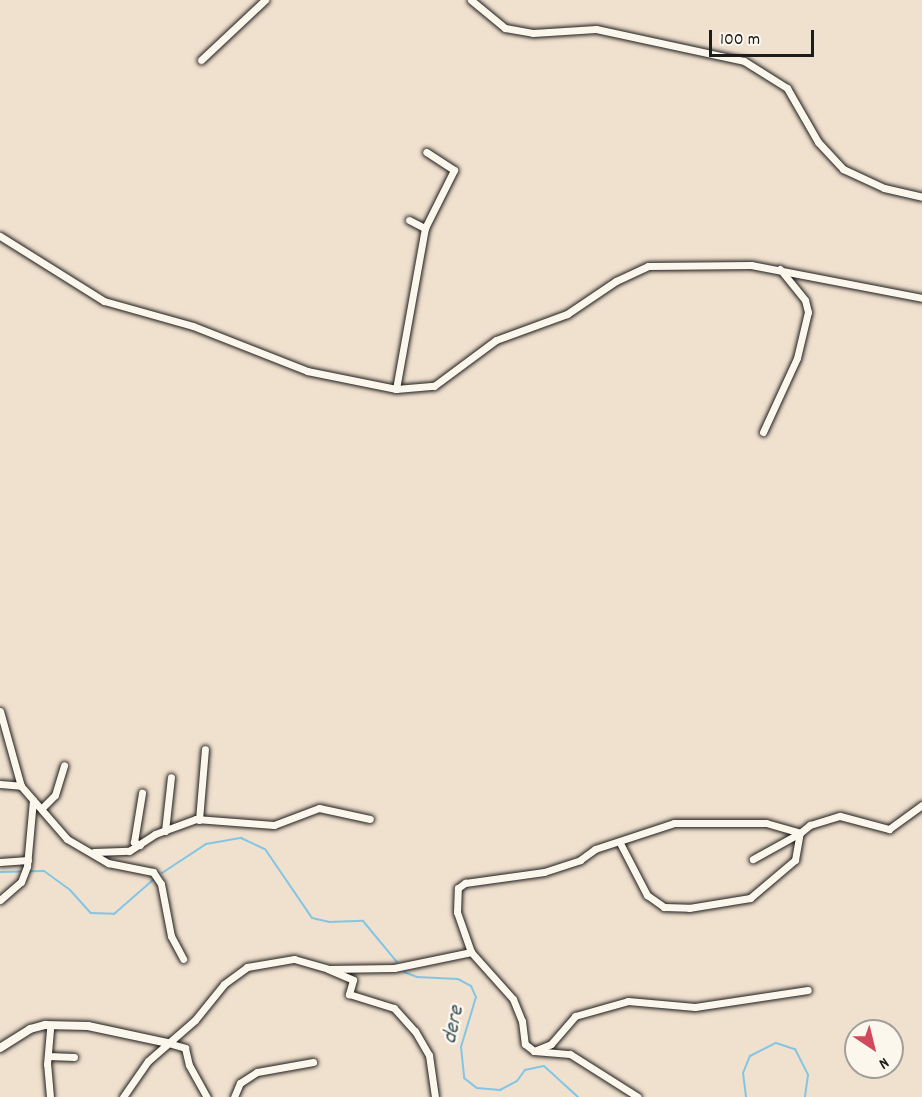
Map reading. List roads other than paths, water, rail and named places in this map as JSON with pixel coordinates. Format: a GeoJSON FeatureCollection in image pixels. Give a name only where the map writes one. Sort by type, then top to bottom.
{"type":"FeatureCollection","features":[{"type":"Feature","properties":{"kind":"street"},"geometry":{"type":"LineString","coordinates":[[201,60],[265,0]]}},
{"type":"Feature","properties":{"kind":"street"},"geometry":{"type":"LineString","coordinates":[[471,0],[479,10],[505,28],[533,33],[596,28],[744,61],[787,88],[818,142],[843,169],[884,188],[922,197]]}},
{"type":"Feature","properties":{"kind":"street"},"geometry":{"type":"LineString","coordinates":[[396,389],[425,228],[454,170],[426,152]]}},
{"type":"Feature","properties":{"kind":"street"},"geometry":{"type":"LineString","coordinates":[[409,220],[425,228]]}},
{"type":"Feature","properties":{"kind":"street"},"geometry":{"type":"LineString","coordinates":[[0,236],[104,301],[193,326],[307,371],[396,389],[434,386],[496,340],[567,314],[616,281],[648,266],[751,265],[922,298]]}},
{"type":"Feature","properties":{"kind":"street"},"geometry":{"type":"LineString","coordinates":[[763,432],[797,358],[808,312],[805,300],[780,269]]}},
{"type":"Feature","properties":{"kind":"street"},"geometry":{"type":"LineString","coordinates":[[0,711],[21,786],[67,839],[119,867],[153,872],[161,884],[171,936],[183,959]]}},
{"type":"Feature","properties":{"kind":"street"},"geometry":{"type":"LineString","coordinates":[[199,820],[205,748]]}},
{"type":"Feature","properties":{"kind":"street"},"geometry":{"type":"LineString","coordinates":[[42,808],[55,795],[64,765]]}},
{"type":"Feature","properties":{"kind":"street"},"geometry":{"type":"LineString","coordinates":[[165,831],[171,777]]}},
{"type":"Feature","properties":{"kind":"street"},"geometry":{"type":"LineString","coordinates":[[0,784],[21,786]]}},
{"type":"Feature","properties":{"kind":"street"},"geometry":{"type":"LineString","coordinates":[[140,845],[134,842],[142,793]]}},
{"type":"Feature","properties":{"kind":"street"},"geometry":{"type":"LineString","coordinates":[[0,900],[21,882],[27,863],[33,800]]}},
{"type":"Feature","properties":{"kind":"street"},"geometry":{"type":"LineString","coordinates":[[753,859],[800,832],[840,816],[889,829],[922,805]]}},
{"type":"Feature","properties":{"kind":"street"},"geometry":{"type":"LineString","coordinates":[[94,852],[121,852],[140,845],[165,831],[199,820],[274,825],[319,808],[370,819]]}},
{"type":"Feature","properties":{"kind":"street"},"geometry":{"type":"LineString","coordinates":[[638,1097],[570,1054],[534,1051],[525,1044],[522,1021],[513,999],[471,952],[457,912],[458,888],[465,883],[544,872],[580,860],[596,849],[620,843],[674,823],[766,823],[800,832]]}},
{"type":"Feature","properties":{"kind":"street"},"geometry":{"type":"LineString","coordinates":[[620,843],[647,895],[664,907],[689,908],[750,898],[795,860],[800,832]]}},
{"type":"Feature","properties":{"kind":"street"},"geometry":{"type":"LineString","coordinates":[[0,862],[27,863]]}},
{"type":"Feature","properties":{"kind":"street"},"geometry":{"type":"LineString","coordinates":[[328,969],[394,968],[471,952]]}},
{"type":"Feature","properties":{"kind":"street"},"geometry":{"type":"LineString","coordinates":[[123,1097],[136,1075],[195,1020],[224,984],[246,968],[294,959],[328,969],[353,980],[349,994],[394,1008],[415,1031],[429,1055],[435,1097]]}},
{"type":"Feature","properties":{"kind":"street"},"geometry":{"type":"LineString","coordinates":[[534,1051],[551,1044],[575,1016],[628,1001],[695,1007],[808,990]]}},
{"type":"Feature","properties":{"kind":"street"},"geometry":{"type":"LineString","coordinates":[[50,1026],[48,1056],[50,1097]]}},
{"type":"Feature","properties":{"kind":"street"},"geometry":{"type":"LineString","coordinates":[[2,1043],[30,1029],[50,1026],[88,1026],[168,1043],[185,1048],[189,1065],[207,1097]]}},
{"type":"Feature","properties":{"kind":"street"},"geometry":{"type":"LineString","coordinates":[[48,1056],[74,1057]]}},
{"type":"Feature","properties":{"kind":"street"},"geometry":{"type":"LineString","coordinates":[[234,1097],[240,1083],[257,1072],[313,1062]]}},
{"type":"Feature","properties":{"kind":"waterway"},"geometry":{"type":"LineString","coordinates":[[162,873],[206,844],[241,838],[265,849],[312,918],[329,922],[363,921],[397,962]]}},
{"type":"Feature","properties":{"kind":"waterway"},"geometry":{"type":"LineString","coordinates":[[0,872],[44,871],[70,890],[91,913],[114,914],[153,880]]}},
{"type":"Feature","properties":{"kind":"waterway","name":"dere"},"geometry":{"type":"LineString","coordinates":[[404,972],[417,977],[458,979],[471,986],[476,997],[461,1047],[464,1078],[477,1088],[500,1090],[517,1081],[525,1070],[544,1066],[578,1097]]}},
{"type":"Feature","properties":{"kind":"waterway","name":"dere"},"geometry":{"type":"LineString","coordinates":[[746,1097],[743,1073],[750,1056],[776,1043],[795,1049],[808,1075],[805,1097]]}}]}
